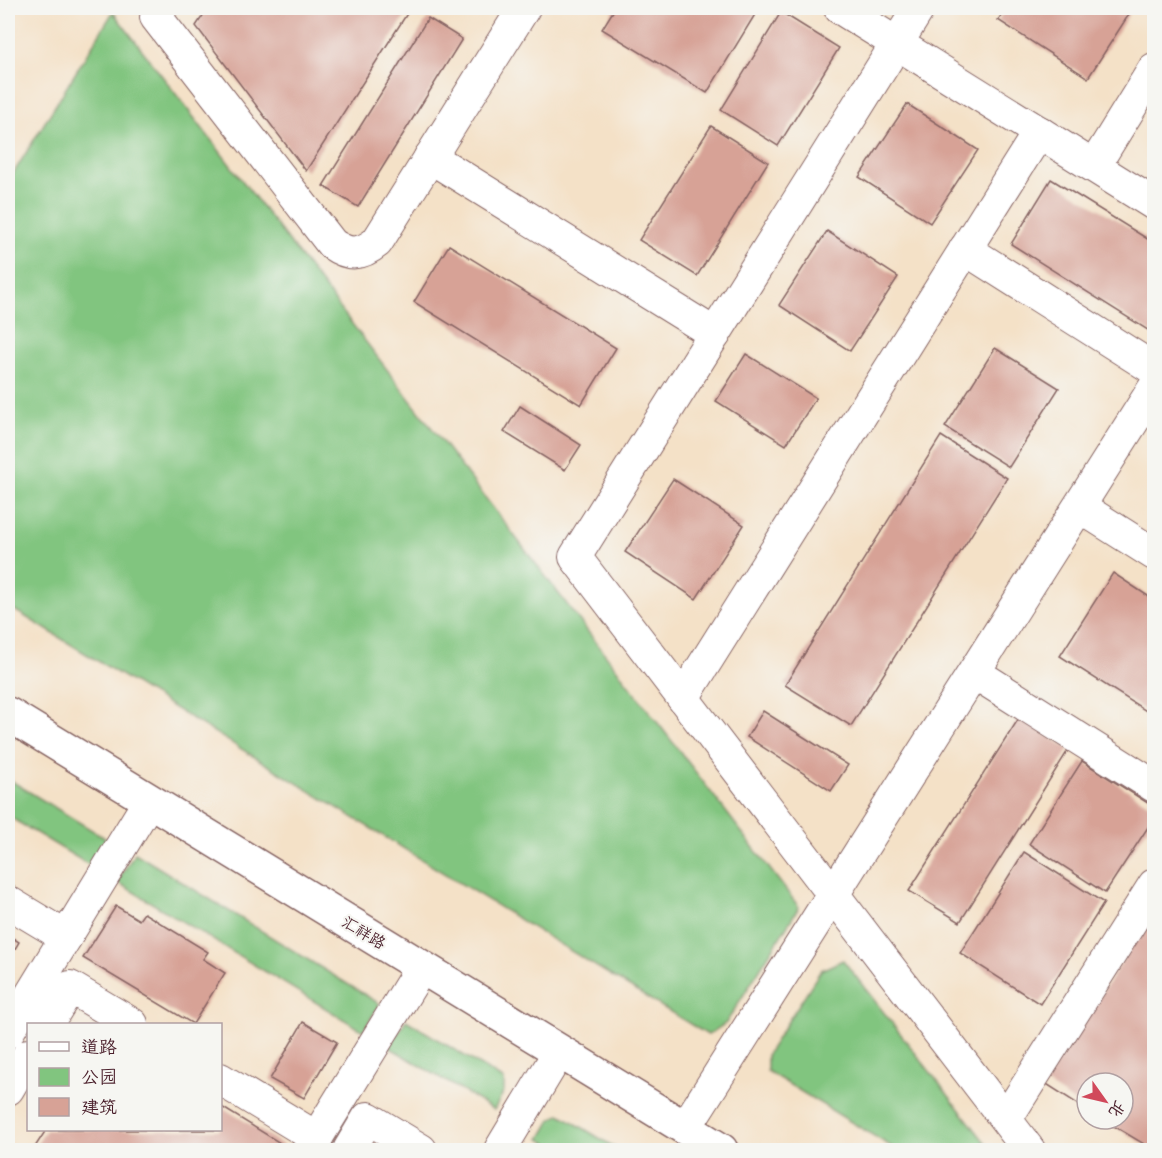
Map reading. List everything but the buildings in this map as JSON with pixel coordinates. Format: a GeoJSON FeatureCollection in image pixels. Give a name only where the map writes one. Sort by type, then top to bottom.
{"type":"FeatureCollection","features":[{"type":"Feature","properties":{"kind":"main road","name":"汇祥路"},"geometry":{"type":"LineString","coordinates":[[8,714],[721,1150]]}},
{"type":"Feature","properties":{"kind":"street"},"geometry":{"type":"LineString","coordinates":[[161,8],[156,16],[332,244],[341,251],[352,253],[365,251],[377,242],[524,8]]}},
{"type":"Feature","properties":{"kind":"street"},"geometry":{"type":"LineString","coordinates":[[840,8],[1155,204]]}},
{"type":"Feature","properties":{"kind":"street"},"geometry":{"type":"LineString","coordinates":[[919,8],[574,557],[1029,1150]]}},
{"type":"Feature","properties":{"kind":"street"},"geometry":{"type":"LineString","coordinates":[[1094,166],[1155,69]]}},
{"type":"Feature","properties":{"kind":"street"},"geometry":{"type":"LineString","coordinates":[[683,698],[1039,132]]}},
{"type":"Feature","properties":{"kind":"street"},"geometry":{"type":"LineString","coordinates":[[430,157],[714,334]]}},
{"type":"Feature","properties":{"kind":"street"},"geometry":{"type":"LineString","coordinates":[[965,249],[1155,369]]}},
{"type":"Feature","properties":{"kind":"street"},"geometry":{"type":"LineString","coordinates":[[685,1128],[1155,388]]}},
{"type":"Feature","properties":{"kind":"street"},"geometry":{"type":"LineString","coordinates":[[1080,507],[1155,554]]}},
{"type":"Feature","properties":{"kind":"street"},"geometry":{"type":"LineString","coordinates":[[975,673],[1155,786]]}},
{"type":"Feature","properties":{"kind":"street"},"geometry":{"type":"LineString","coordinates":[[8,1032],[149,801]]}},
{"type":"Feature","properties":{"kind":"street"},"geometry":{"type":"LineString","coordinates":[[1006,1119],[1155,885]]}},
{"type":"Feature","properties":{"kind":"street"},"geometry":{"type":"LineString","coordinates":[[8,902],[66,937]]}},
{"type":"Feature","properties":{"kind":"street"},"geometry":{"type":"LineString","coordinates":[[222,1080],[313,1144],[421,968]]}},
{"type":"Feature","properties":{"kind":"street"},"geometry":{"type":"LineString","coordinates":[[48,1023],[70,987],[130,1023]]}},
{"type":"Feature","properties":{"kind":"street"},"geometry":{"type":"LineString","coordinates":[[500,1150],[559,1052]]}},
{"type":"Feature","properties":{"kind":"street"},"geometry":{"type":"LineString","coordinates":[[8,1089],[27,1057]]}},
{"type":"Feature","properties":{"kind":"street"},"geometry":{"type":"LineString","coordinates":[[348,1150],[368,1118],[421,1150]]}},
{"type":"Feature","properties":{"kind":"green space"},"geometry":{"type":"Polygon","coordinates":[[[113,12],[799,907],[726,1023],[708,1035],[8,606],[8,182],[113,12]]]}},
{"type":"Feature","properties":{"kind":"green space"},"geometry":{"type":"Polygon","coordinates":[[[8,779],[110,841],[94,868],[8,816],[8,779]]]}},
{"type":"Feature","properties":{"kind":"green space"},"geometry":{"type":"Polygon","coordinates":[[[135,853],[380,1004],[363,1031],[117,882],[135,853]]]}},
{"type":"Feature","properties":{"kind":"green space"},"geometry":{"type":"Polygon","coordinates":[[[843,960],[991,1150],[897,1150],[767,1071],[767,1054],[821,970],[843,960]]]}},
{"type":"Feature","properties":{"kind":"green space"},"geometry":{"type":"Polygon","coordinates":[[[406,1020],[504,1080],[504,1091],[494,1110],[389,1047],[406,1020]]]}},
{"type":"Feature","properties":{"kind":"green space"},"geometry":{"type":"Polygon","coordinates":[[[560,1114],[619,1150],[559,1150],[540,1139],[551,1120],[560,1114]]]}}]}
